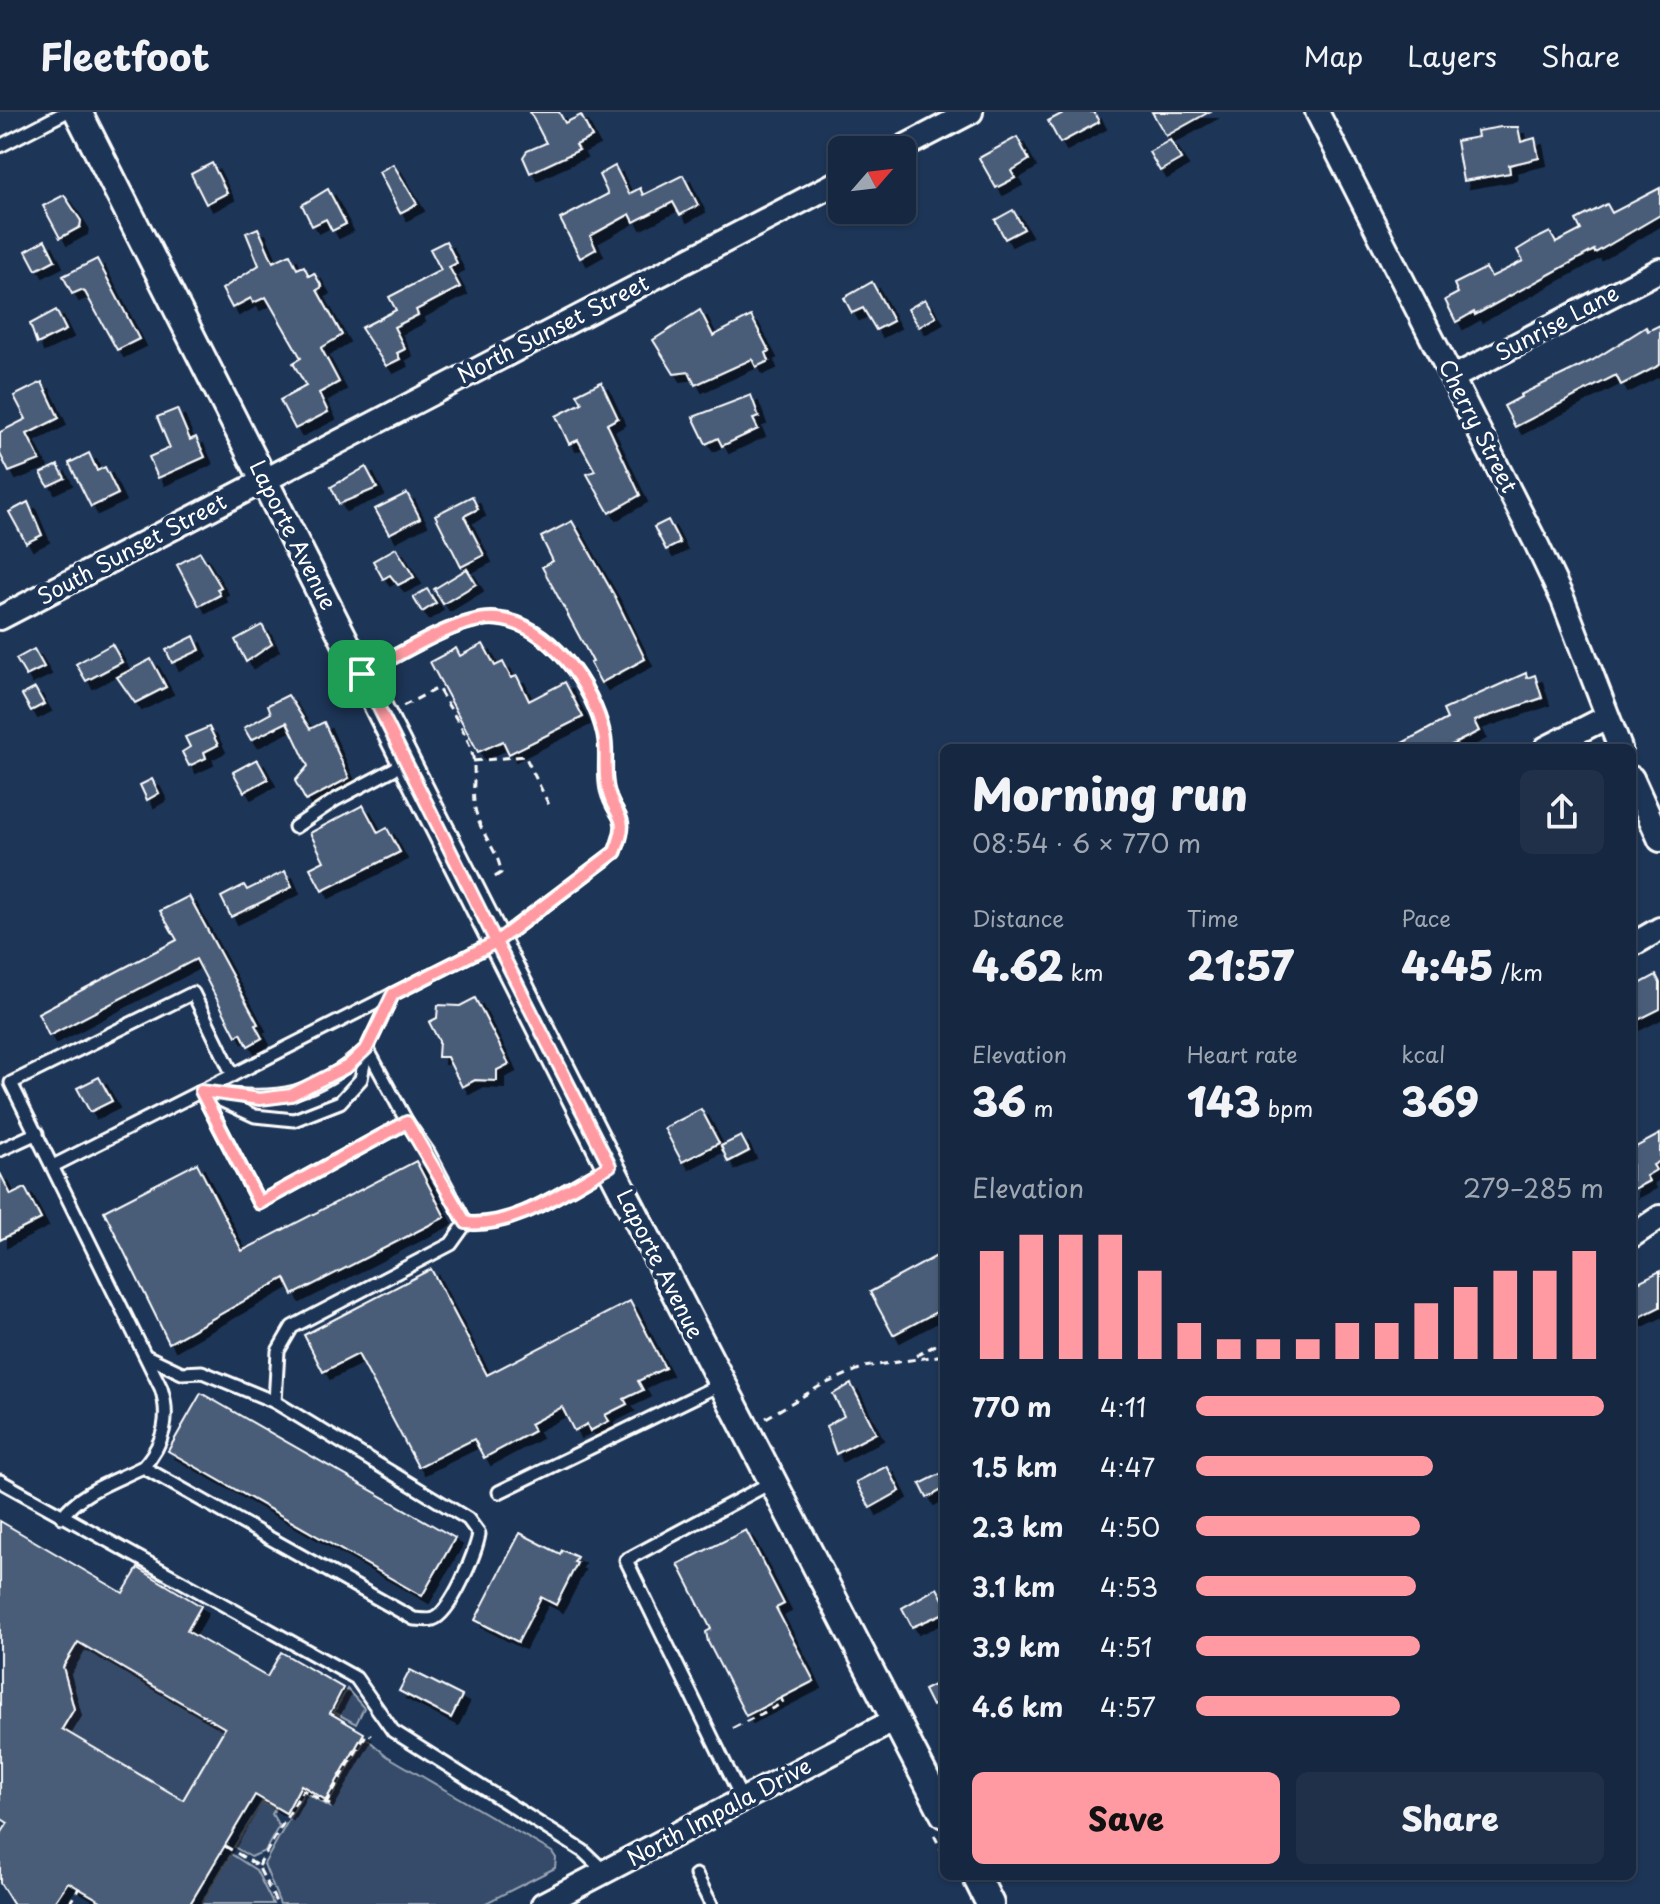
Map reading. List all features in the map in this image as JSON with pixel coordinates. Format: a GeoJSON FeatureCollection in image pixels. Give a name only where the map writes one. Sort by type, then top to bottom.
{"type":"FeatureCollection","features":[{"type":"Feature","properties":{"kind":"street","name":"Laporte Avenue"},"geometry":{"type":"LineString","coordinates":[[78,112],[496,942],[940,1806]]}},
{"type":"Feature","properties":{"kind":"street"},"geometry":{"type":"LineString","coordinates":[[916,141],[971,112]]}},
{"type":"Feature","properties":{"kind":"street","name":"Cherry Street"},"geometry":{"type":"LineString","coordinates":[[1317,112],[1454,377],[1563,600],[1618,744]]}},
{"type":"Feature","properties":{"kind":"street","name":"North Sunset Street"},"geometry":{"type":"LineString","coordinates":[[265,479],[828,187]]}},
{"type":"Feature","properties":{"kind":"street","name":"Sunrise Lane"},"geometry":{"type":"LineString","coordinates":[[1454,377],[1660,270]]}},
{"type":"Feature","properties":{"kind":"street","name":"South Sunset Street"},"geometry":{"type":"LineString","coordinates":[[0,618],[265,479]]}},
{"type":"Feature","properties":{"kind":"street"},"geometry":{"type":"LineString","coordinates":[[1554,744],[1607,717]]}},
{"type":"Feature","properties":{"kind":"street"},"geometry":{"type":"LineString","coordinates":[[1636,787],[1660,840]]}},
{"type":"Feature","properties":{"kind":"street"},"geometry":{"type":"LineString","coordinates":[[1636,943],[1660,929]]}},
{"type":"Feature","properties":{"kind":"street"},"geometry":{"type":"LineString","coordinates":[[1636,1233],[1660,1217]]}},
{"type":"Feature","properties":{"kind":"street","name":"North Impala Drive"},"geometry":{"type":"LineString","coordinates":[[543,1904],[895,1720]]}},
{"type":"Feature","properties":{"kind":"street"},"geometry":{"type":"LineString","coordinates":[[978,1880],[990,1904]]}},
{"type":"Feature","properties":{"kind":"lane"},"geometry":{"type":"LineString","coordinates":[[0,146],[66,112]]}},
{"type":"Feature","properties":{"kind":"lane"},"geometry":{"type":"LineString","coordinates":[[53,1166],[496,942],[615,852],[622,835],[622,817],[608,793],[604,735],[578,676],[537,632],[518,623],[495,618],[466,623],[362,674]]}},
{"type":"Feature","properties":{"kind":"lane"},"geometry":{"type":"LineString","coordinates":[[295,827],[335,800],[405,763]]}},
{"type":"Feature","properties":{"kind":"lane"},"geometry":{"type":"LineString","coordinates":[[62,1517],[88,1495],[143,1467],[155,1454],[164,1431],[167,1406],[146,1356],[11,1083],[193,993],[233,1075]]}},
{"type":"Feature","properties":{"kind":"lane"},"geometry":{"type":"LineString","coordinates":[[201,1091],[255,1116],[294,1120],[340,1102],[361,1079],[367,1048],[393,994]]}},
{"type":"Feature","properties":{"kind":"lane"},"geometry":{"type":"LineString","coordinates":[[201,1091],[260,1099],[291,1095],[348,1066],[367,1048]]}},
{"type":"Feature","properties":{"kind":"lane"},"geometry":{"type":"LineString","coordinates":[[367,1048],[466,1223]]}},
{"type":"Feature","properties":{"kind":"lane"},"geometry":{"type":"LineString","coordinates":[[201,1091],[259,1203],[407,1122]]}},
{"type":"Feature","properties":{"kind":"lane"},"geometry":{"type":"LineString","coordinates":[[0,1150],[37,1133]]}},
{"type":"Feature","properties":{"kind":"lane"},"geometry":{"type":"LineString","coordinates":[[466,1223],[488,1226],[510,1219],[610,1166]]}},
{"type":"Feature","properties":{"kind":"lane"},"geometry":{"type":"LineString","coordinates":[[275,1402],[278,1351],[292,1327],[451,1244],[466,1223]]}},
{"type":"Feature","properties":{"kind":"lane"},"geometry":{"type":"LineString","coordinates":[[143,1467],[414,1619],[433,1619],[444,1611],[476,1552],[479,1534],[468,1519],[275,1402],[202,1372],[182,1373],[146,1356]]}},
{"type":"Feature","properties":{"kind":"lane"},"geometry":{"type":"LineString","coordinates":[[499,1492],[722,1383]]}},
{"type":"Feature","properties":{"kind":"lane"},"geometry":{"type":"LineString","coordinates":[[0,1481],[356,1678],[393,1731],[583,1851],[605,1872]]}},
{"type":"Feature","properties":{"kind":"lane"},"geometry":{"type":"LineString","coordinates":[[742,1799],[626,1560],[772,1482]]}},
{"type":"Feature","properties":{"kind":"lane"},"geometry":{"type":"LineString","coordinates":[[696,1875],[711,1904]]}},
{"type":"Feature","properties":{"kind":"path"},"geometry":{"type":"LineString","coordinates":[[401,707],[438,688],[473,761],[471,789],[475,812],[500,865],[501,873],[486,882]]}},
{"type":"Feature","properties":{"kind":"path"},"geometry":{"type":"LineString","coordinates":[[473,761],[525,756],[551,809]]}},
{"type":"Feature","properties":{"kind":"path"},"geometry":{"type":"LineString","coordinates":[[913,1358],[940,1342]]}},
{"type":"Feature","properties":{"kind":"path"},"geometry":{"type":"LineString","coordinates":[[745,1429],[820,1386],[864,1367],[940,1355]]}},
{"type":"Feature","properties":{"kind":"path"},"geometry":{"type":"LineString","coordinates":[[733,1728],[783,1703],[781,1698]]}},
{"type":"Feature","properties":{"kind":"path"},"geometry":{"type":"LineString","coordinates":[[258,1866],[303,1790],[328,1804],[367,1733],[371,1735]]}},
{"type":"Feature","properties":{"kind":"path"},"geometry":{"type":"LineString","coordinates":[[225,1846],[258,1866],[277,1904]]}},
{"type":"Feature","properties":{"kind":"path"},"geometry":{"type":"LineString","coordinates":[[69,1904],[79,1888]]}},
{"type":"Feature","properties":{"kind":"shaded area"},"geometry":{"type":"Polygon","coordinates":[[[78,1642],[225,1728],[183,1800],[62,1729],[74,1709],[63,1667],[78,1642]]]}},
{"type":"Feature","properties":{"kind":"shaded area"},"geometry":{"type":"Polygon","coordinates":[[[347,1689],[364,1708],[356,1724],[334,1712],[347,1689]]]}},
{"type":"Feature","properties":{"kind":"shaded area"},"geometry":{"type":"Polygon","coordinates":[[[366,1738],[387,1756],[552,1852],[556,1858],[555,1868],[484,1904],[280,1904],[264,1864],[304,1792],[330,1807],[329,1802],[366,1738]]]}},
{"type":"Feature","properties":{"kind":"shaded area"},"geometry":{"type":"Polygon","coordinates":[[[262,1802],[275,1809],[272,1814],[279,1826],[265,1851],[251,1857],[234,1847],[262,1802]]]}},
{"type":"Feature","properties":{"kind":"shaded area"},"geometry":{"type":"Polygon","coordinates":[[[231,1854],[256,1870],[273,1904],[201,1904],[231,1854]]]}},
{"type":"Feature","properties":{"kind":"building"},"geometry":{"type":"Polygon","coordinates":[[[530,112],[559,112],[565,123],[581,115],[592,137],[576,145],[579,150],[530,173],[523,157],[527,151],[546,143],[530,112]]]}},
{"type":"Feature","properties":{"kind":"building"},"geometry":{"type":"Polygon","coordinates":[[[1065,112],[1094,112],[1099,122],[1060,143],[1048,121],[1065,112]]]}},
{"type":"Feature","properties":{"kind":"building"},"geometry":{"type":"Polygon","coordinates":[[[1152,112],[1209,112],[1166,136],[1152,112]]]}},
{"type":"Feature","properties":{"kind":"building"},"geometry":{"type":"Polygon","coordinates":[[[1518,127],[1521,142],[1535,138],[1539,158],[1509,165],[1510,173],[1463,181],[1456,141],[1478,137],[1477,131],[1518,127]]]}},
{"type":"Feature","properties":{"kind":"building"},"geometry":{"type":"Polygon","coordinates":[[[1017,137],[1029,160],[1011,171],[1015,178],[996,188],[979,158],[1017,137]]]}},
{"type":"Feature","properties":{"kind":"building"},"geometry":{"type":"Polygon","coordinates":[[[1170,140],[1181,159],[1160,171],[1149,152],[1170,140]]]}},
{"type":"Feature","properties":{"kind":"building"},"geometry":{"type":"Polygon","coordinates":[[[212,163],[227,193],[206,204],[191,174],[212,163]]]}},
{"type":"Feature","properties":{"kind":"building"},"geometry":{"type":"Polygon","coordinates":[[[393,164],[417,204],[400,213],[379,172],[393,164]]]}},
{"type":"Feature","properties":{"kind":"building"},"geometry":{"type":"Polygon","coordinates":[[[615,166],[629,194],[640,188],[643,195],[683,175],[698,205],[680,215],[673,202],[634,222],[630,214],[590,236],[596,249],[580,258],[560,219],[608,194],[599,175],[615,166]]]}},
{"type":"Feature","properties":{"kind":"building"},"geometry":{"type":"Polygon","coordinates":[[[1660,188],[1660,215],[1595,253],[1594,250],[1475,315],[1474,312],[1456,322],[1445,300],[1458,293],[1454,284],[1486,268],[1491,277],[1523,261],[1517,250],[1532,241],[1550,232],[1556,243],[1581,230],[1576,220],[1607,204],[1612,213],[1660,188]]]}},
{"type":"Feature","properties":{"kind":"building"},"geometry":{"type":"Polygon","coordinates":[[[328,189],[346,224],[332,231],[326,219],[312,226],[302,205],[328,189]]]}},
{"type":"Feature","properties":{"kind":"building"},"geometry":{"type":"Polygon","coordinates":[[[64,195],[81,221],[80,227],[60,238],[43,206],[64,195]]]}},
{"type":"Feature","properties":{"kind":"building"},"geometry":{"type":"Polygon","coordinates":[[[1013,210],[1024,229],[1005,239],[995,220],[1013,210]]]}},
{"type":"Feature","properties":{"kind":"building"},"geometry":{"type":"Polygon","coordinates":[[[258,228],[273,262],[290,254],[297,269],[304,266],[309,276],[314,273],[322,287],[317,290],[342,335],[321,348],[339,382],[319,393],[328,412],[295,429],[280,400],[306,386],[293,363],[301,358],[266,297],[253,303],[251,298],[232,308],[222,289],[259,265],[246,233],[258,228]]]}},
{"type":"Feature","properties":{"kind":"building"},"geometry":{"type":"Polygon","coordinates":[[[45,240],[55,260],[36,270],[26,251],[45,240]]]}},
{"type":"Feature","properties":{"kind":"building"},"geometry":{"type":"Polygon","coordinates":[[[446,241],[457,263],[449,267],[460,287],[416,310],[418,315],[394,327],[405,349],[397,353],[400,359],[386,366],[361,328],[396,310],[389,297],[441,270],[430,249],[446,241]]]}},
{"type":"Feature","properties":{"kind":"building"},"geometry":{"type":"Polygon","coordinates":[[[97,259],[139,339],[117,350],[85,292],[81,290],[72,294],[63,276],[97,259]]]}},
{"type":"Feature","properties":{"kind":"building"},"geometry":{"type":"Polygon","coordinates":[[[872,282],[893,321],[876,330],[863,308],[852,313],[844,298],[872,282]]]}},
{"type":"Feature","properties":{"kind":"building"},"geometry":{"type":"Polygon","coordinates":[[[925,299],[936,317],[919,327],[908,309],[925,299]]]}},
{"type":"Feature","properties":{"kind":"building"},"geometry":{"type":"Polygon","coordinates":[[[56,310],[66,330],[37,344],[30,324],[56,310]]]}},
{"type":"Feature","properties":{"kind":"building"},"geometry":{"type":"Polygon","coordinates":[[[700,310],[713,336],[751,316],[769,351],[766,353],[769,361],[756,367],[752,359],[695,385],[689,372],[674,374],[653,340],[700,310]]]}},
{"type":"Feature","properties":{"kind":"building"},"geometry":{"type":"Polygon","coordinates":[[[1660,325],[1660,365],[1621,385],[1616,375],[1515,427],[1504,406],[1520,395],[1593,360],[1646,327],[1648,331],[1660,325]]]}},
{"type":"Feature","properties":{"kind":"building"},"geometry":{"type":"Polygon","coordinates":[[[42,382],[59,418],[27,434],[40,460],[9,472],[0,454],[0,432],[26,419],[14,396],[42,382]]]}},
{"type":"Feature","properties":{"kind":"building"},"geometry":{"type":"Polygon","coordinates":[[[601,382],[618,418],[607,424],[640,495],[609,513],[587,474],[595,471],[578,440],[569,444],[556,416],[582,403],[577,394],[601,382]]]}},
{"type":"Feature","properties":{"kind":"building"},"geometry":{"type":"Polygon","coordinates":[[[751,395],[759,417],[753,419],[758,429],[722,446],[718,438],[706,444],[693,417],[751,395]]]}},
{"type":"Feature","properties":{"kind":"building"},"geometry":{"type":"Polygon","coordinates":[[[177,409],[190,440],[196,437],[205,457],[158,478],[149,457],[170,448],[157,417],[177,409]]]}},
{"type":"Feature","properties":{"kind":"building"},"geometry":{"type":"Polygon","coordinates":[[[89,453],[97,471],[105,467],[118,494],[91,507],[69,463],[89,453]]]}},
{"type":"Feature","properties":{"kind":"building"},"geometry":{"type":"Polygon","coordinates":[[[58,465],[65,478],[48,486],[41,473],[58,465]]]}},
{"type":"Feature","properties":{"kind":"building"},"geometry":{"type":"Polygon","coordinates":[[[366,467],[377,488],[339,504],[331,487],[366,467]]]}},
{"type":"Feature","properties":{"kind":"building"},"geometry":{"type":"Polygon","coordinates":[[[407,493],[420,518],[389,534],[375,509],[407,493]]]}},
{"type":"Feature","properties":{"kind":"building"},"geometry":{"type":"Polygon","coordinates":[[[472,496],[478,509],[464,516],[484,555],[461,567],[435,515],[472,496]]]}},
{"type":"Feature","properties":{"kind":"building"},"geometry":{"type":"Polygon","coordinates":[[[28,502],[42,535],[26,543],[9,512],[28,502]]]}},
{"type":"Feature","properties":{"kind":"building"},"geometry":{"type":"Polygon","coordinates":[[[668,520],[680,543],[666,550],[654,527],[668,520]]]}},
{"type":"Feature","properties":{"kind":"building"},"geometry":{"type":"Polygon","coordinates":[[[572,521],[615,597],[645,659],[601,683],[542,567],[553,561],[541,537],[572,521]]]}},
{"type":"Feature","properties":{"kind":"building"},"geometry":{"type":"Polygon","coordinates":[[[396,548],[414,577],[398,585],[390,575],[383,579],[373,561],[396,548]]]}},
{"type":"Feature","properties":{"kind":"building"},"geometry":{"type":"Polygon","coordinates":[[[200,552],[221,587],[217,589],[220,595],[199,606],[177,565],[200,552]]]}},
{"type":"Feature","properties":{"kind":"building"},"geometry":{"type":"Polygon","coordinates":[[[467,569],[476,584],[443,604],[434,589],[467,569]]]}},
{"type":"Feature","properties":{"kind":"building"},"geometry":{"type":"Polygon","coordinates":[[[427,589],[436,603],[422,612],[413,597],[427,589]]]}},
{"type":"Feature","properties":{"kind":"building"},"geometry":{"type":"Polygon","coordinates":[[[262,625],[272,644],[246,662],[235,640],[262,625]]]}},
{"type":"Feature","properties":{"kind":"building"},"geometry":{"type":"Polygon","coordinates":[[[194,636],[200,650],[172,663],[166,650],[194,636]]]}},
{"type":"Feature","properties":{"kind":"building"},"geometry":{"type":"Polygon","coordinates":[[[112,644],[122,662],[86,681],[76,664],[112,644]]]}},
{"type":"Feature","properties":{"kind":"building"},"geometry":{"type":"Polygon","coordinates":[[[483,644],[495,666],[503,662],[511,678],[517,676],[529,701],[565,682],[583,717],[509,754],[503,741],[478,752],[430,662],[456,648],[460,656],[483,644]]]}},
{"type":"Feature","properties":{"kind":"building"},"geometry":{"type":"Polygon","coordinates":[[[34,649],[44,667],[26,676],[16,659],[34,649]]]}},
{"type":"Feature","properties":{"kind":"building"},"geometry":{"type":"Polygon","coordinates":[[[151,659],[166,687],[135,703],[117,677],[151,659]]]}},
{"type":"Feature","properties":{"kind":"building"},"geometry":{"type":"Polygon","coordinates":[[[1526,673],[1527,678],[1535,675],[1542,698],[1474,721],[1479,731],[1454,744],[1400,744],[1447,719],[1443,710],[1526,673]]]}},
{"type":"Feature","properties":{"kind":"building"},"geometry":{"type":"Polygon","coordinates":[[[35,688],[44,704],[31,711],[22,695],[35,688]]]}},
{"type":"Feature","properties":{"kind":"building"},"geometry":{"type":"Polygon","coordinates":[[[288,695],[310,729],[324,722],[349,778],[306,801],[295,781],[308,766],[287,722],[251,740],[244,728],[271,713],[268,705],[288,695]]]}},
{"type":"Feature","properties":{"kind":"building"},"geometry":{"type":"Polygon","coordinates":[[[209,727],[218,745],[204,752],[206,758],[189,766],[182,752],[190,747],[185,737],[209,727]]]}},
{"type":"Feature","properties":{"kind":"building"},"geometry":{"type":"Polygon","coordinates":[[[257,759],[268,779],[244,792],[233,772],[257,759]]]}},
{"type":"Feature","properties":{"kind":"building"},"geometry":{"type":"Polygon","coordinates":[[[152,779],[159,793],[147,800],[140,785],[152,779]]]}},
{"type":"Feature","properties":{"kind":"building"},"geometry":{"type":"Polygon","coordinates":[[[363,805],[378,833],[387,828],[400,852],[322,891],[310,868],[324,861],[310,833],[363,805]]]}},
{"type":"Feature","properties":{"kind":"building"},"geometry":{"type":"Polygon","coordinates":[[[285,871],[292,887],[231,917],[221,897],[244,885],[247,890],[285,871]]]}},
{"type":"Feature","properties":{"kind":"building"},"geometry":{"type":"Polygon","coordinates":[[[189,896],[258,1024],[255,1025],[262,1038],[248,1046],[241,1033],[236,1036],[196,959],[49,1036],[38,1013],[177,940],[160,911],[189,896]]]}},
{"type":"Feature","properties":{"kind":"building"},"geometry":{"type":"Polygon","coordinates":[[[1656,975],[1660,983],[1660,1009],[1636,1021],[1636,986],[1656,975]]]}},
{"type":"Feature","properties":{"kind":"building"},"geometry":{"type":"Polygon","coordinates":[[[475,998],[509,1064],[497,1070],[497,1081],[475,1080],[462,1087],[447,1057],[438,1057],[439,1041],[429,1022],[437,1018],[438,1005],[460,1006],[475,998]]]}},
{"type":"Feature","properties":{"kind":"building"},"geometry":{"type":"Polygon","coordinates":[[[99,1077],[112,1101],[90,1112],[77,1088],[99,1077]]]}},
{"type":"Feature","properties":{"kind":"building"},"geometry":{"type":"Polygon","coordinates":[[[701,1109],[719,1143],[682,1162],[664,1128],[701,1109]]]}},
{"type":"Feature","properties":{"kind":"building"},"geometry":{"type":"Polygon","coordinates":[[[1660,1134],[1660,1161],[1653,1165],[1656,1170],[1646,1176],[1649,1181],[1636,1188],[1636,1147],[1660,1134]]]}},
{"type":"Feature","properties":{"kind":"building"},"geometry":{"type":"Polygon","coordinates":[[[741,1136],[749,1151],[728,1162],[721,1146],[741,1136]]]}},
{"type":"Feature","properties":{"kind":"building"},"geometry":{"type":"Polygon","coordinates":[[[416,1161],[445,1217],[293,1295],[285,1278],[169,1343],[104,1211],[197,1163],[242,1251],[416,1161]]]}},
{"type":"Feature","properties":{"kind":"building"},"geometry":{"type":"Polygon","coordinates":[[[0,1173],[11,1195],[25,1188],[41,1219],[0,1240],[0,1173]]]}},
{"type":"Feature","properties":{"kind":"building"},"geometry":{"type":"Polygon","coordinates":[[[940,1254],[940,1310],[893,1335],[870,1292],[940,1254]]]}},
{"type":"Feature","properties":{"kind":"building"},"geometry":{"type":"Polygon","coordinates":[[[431,1269],[487,1375],[630,1301],[665,1368],[638,1381],[643,1390],[624,1399],[627,1404],[605,1415],[609,1421],[590,1431],[587,1424],[574,1431],[562,1407],[530,1424],[534,1431],[484,1458],[474,1439],[418,1467],[358,1354],[323,1372],[304,1335],[431,1269]]]}},
{"type":"Feature","properties":{"kind":"building"},"geometry":{"type":"Polygon","coordinates":[[[1660,1271],[1660,1307],[1636,1319],[1636,1283],[1660,1271]]]}},
{"type":"Feature","properties":{"kind":"building"},"geometry":{"type":"Polygon","coordinates":[[[851,1384],[876,1433],[836,1454],[826,1426],[844,1416],[833,1394],[851,1384]]]}},
{"type":"Feature","properties":{"kind":"building"},"geometry":{"type":"Polygon","coordinates":[[[201,1393],[455,1538],[422,1596],[168,1451],[201,1393]]]}},
{"type":"Feature","properties":{"kind":"building"},"geometry":{"type":"Polygon","coordinates":[[[887,1466],[900,1491],[870,1508],[856,1482],[887,1466]]]}},
{"type":"Feature","properties":{"kind":"building"},"geometry":{"type":"Polygon","coordinates":[[[940,1474],[940,1491],[927,1498],[920,1484],[940,1474]]]}},
{"type":"Feature","properties":{"kind":"building"},"geometry":{"type":"Polygon","coordinates":[[[0,1521],[123,1593],[138,1568],[201,1606],[187,1631],[267,1677],[281,1652],[343,1688],[330,1713],[364,1733],[326,1800],[301,1785],[286,1813],[255,1795],[190,1904],[106,1904],[68,1882],[53,1904],[13,1904],[0,1883],[0,1835],[8,1823],[0,1818],[0,1521]],[[78,1642],[63,1667],[74,1709],[62,1729],[183,1800],[225,1728],[78,1642]]]}},
{"type":"Feature","properties":{"kind":"building"},"geometry":{"type":"Polygon","coordinates":[[[746,1530],[784,1604],[776,1608],[814,1681],[746,1716],[708,1642],[706,1632],[711,1629],[678,1564],[746,1530]]]}},
{"type":"Feature","properties":{"kind":"building"},"geometry":{"type":"Polygon","coordinates":[[[520,1533],[560,1554],[562,1550],[577,1557],[574,1562],[577,1563],[556,1605],[541,1597],[518,1642],[475,1620],[520,1533]]]}},
{"type":"Feature","properties":{"kind":"building"},"geometry":{"type":"Polygon","coordinates":[[[937,1588],[940,1594],[940,1615],[912,1627],[902,1608],[937,1588]]]}},
{"type":"Feature","properties":{"kind":"building"},"geometry":{"type":"Polygon","coordinates":[[[410,1670],[462,1696],[451,1718],[399,1691],[410,1670]]]}},
{"type":"Feature","properties":{"kind":"building"},"geometry":{"type":"Polygon","coordinates":[[[940,1682],[940,1702],[932,1706],[924,1690],[940,1682]]]}},
{"type":"Feature","properties":{"kind":"route"},"geometry":{"type":"LineString","coordinates":[[362,674],[466,623],[495,618],[518,623],[537,632],[578,676],[604,735],[608,793],[622,817],[622,835],[615,852],[586,877],[496,942],[610,1166],[510,1219],[488,1226],[466,1223],[428,1152],[407,1122],[259,1203],[201,1091],[260,1099],[291,1095],[348,1066],[367,1048],[393,994],[496,942],[362,674]]}}]}
